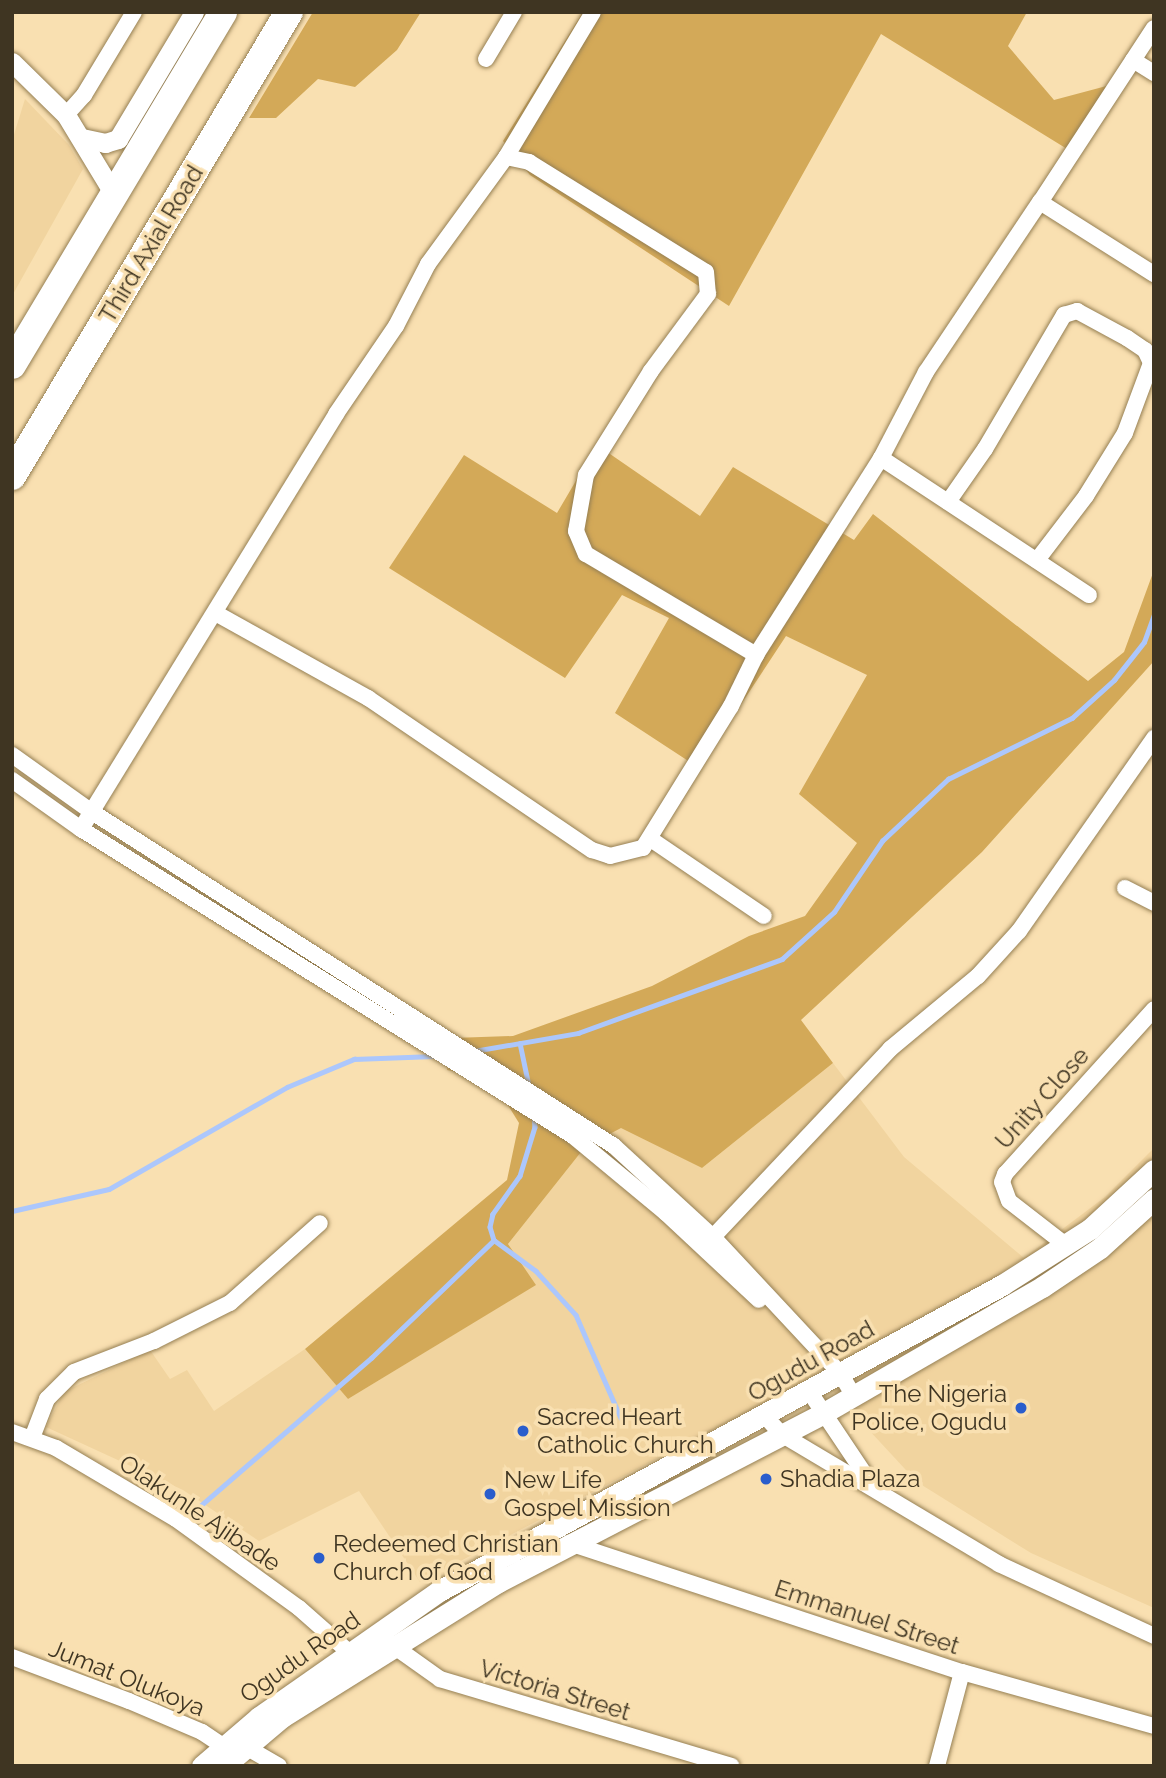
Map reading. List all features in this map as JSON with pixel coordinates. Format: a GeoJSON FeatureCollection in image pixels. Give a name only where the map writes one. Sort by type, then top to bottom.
{"type":"FeatureCollection","features":[{"type":"Feature","properties":{"kind":"highway"},"geometry":{"type":"LineString","coordinates":[[12,365],[223,12]]}},
{"type":"Feature","properties":{"kind":"highway","name":"Third Axial Road"},"geometry":{"type":"LineString","coordinates":[[12,476],[289,12]]}},
{"type":"Feature","properties":{"kind":"main road","name":"Ogudu Road"},"geometry":{"type":"LineString","coordinates":[[202,1766],[246,1747],[386,1639],[439,1591],[765,1416],[1067,1246],[1117,1207],[1154,1170]]}},
{"type":"Feature","properties":{"kind":"main road","name":"Ogudu Road"},"geometry":{"type":"LineString","coordinates":[[223,1756],[350,1653],[386,1639],[822,1414],[1076,1266],[1154,1199]]}},
{"type":"Feature","properties":{"kind":"street"},"geometry":{"type":"LineString","coordinates":[[82,138],[105,143],[118,139],[194,12]]}},
{"type":"Feature","properties":{"kind":"street"},"geometry":{"type":"LineString","coordinates":[[486,59],[514,12]]}},
{"type":"Feature","properties":{"kind":"street"},"geometry":{"type":"LineString","coordinates":[[81,829],[89,810],[217,614],[335,414],[396,326],[428,264],[506,157],[593,12]]}},
{"type":"Feature","properties":{"kind":"street"},"geometry":{"type":"LineString","coordinates":[[66,116],[126,16]]}},
{"type":"Feature","properties":{"kind":"street"},"geometry":{"type":"LineString","coordinates":[[217,614],[368,698],[592,849],[610,856],[628,856],[652,840],[731,706],[755,655],[881,458],[926,372],[1154,28]]}},
{"type":"Feature","properties":{"kind":"street"},"geometry":{"type":"LineString","coordinates":[[1133,60],[1154,73]]}},
{"type":"Feature","properties":{"kind":"street"},"geometry":{"type":"LineString","coordinates":[[12,62],[66,116],[82,138],[115,196]]}},
{"type":"Feature","properties":{"kind":"street"},"geometry":{"type":"LineString","coordinates":[[506,157],[529,162],[706,272],[708,294],[650,371],[586,475],[576,531],[586,554],[755,655]]}},
{"type":"Feature","properties":{"kind":"street"},"geometry":{"type":"LineString","coordinates":[[1040,202],[1154,274]]}},
{"type":"Feature","properties":{"kind":"street"},"geometry":{"type":"LineString","coordinates":[[947,502],[985,449],[1064,314],[1077,311],[1136,344],[1145,350],[1150,363],[1125,432],[1086,496],[1037,560]]}},
{"type":"Feature","properties":{"kind":"street"},"geometry":{"type":"LineString","coordinates":[[881,458],[1089,595]]}},
{"type":"Feature","properties":{"kind":"street"},"geometry":{"type":"LineString","coordinates":[[713,1237],[890,1048],[978,976],[1019,931],[1154,738]]}},
{"type":"Feature","properties":{"kind":"street"},"geometry":{"type":"LineString","coordinates":[[12,755],[89,810],[439,1042],[577,1130],[614,1146],[713,1237],[835,1376],[848,1398]]}},
{"type":"Feature","properties":{"kind":"street"},"geometry":{"type":"LineString","coordinates":[[12,780],[81,829],[439,1042]]}},
{"type":"Feature","properties":{"kind":"street"},"geometry":{"type":"LineString","coordinates":[[652,840],[764,916]]}},
{"type":"Feature","properties":{"kind":"street"},"geometry":{"type":"LineString","coordinates":[[1125,888],[1154,903]]}},
{"type":"Feature","properties":{"kind":"street","name":"Unity Close"},"geometry":{"type":"LineString","coordinates":[[1067,1246],[1009,1201],[1002,1182],[1005,1174],[1154,1009]]}},
{"type":"Feature","properties":{"kind":"street"},"geometry":{"type":"LineString","coordinates":[[577,1130],[761,1302],[835,1376]]}},
{"type":"Feature","properties":{"kind":"street"},"geometry":{"type":"LineString","coordinates":[[32,1438],[47,1399],[74,1371],[154,1340],[230,1303],[320,1223]]}},
{"type":"Feature","properties":{"kind":"street"},"geometry":{"type":"LineString","coordinates":[[809,1391],[875,1490]]}},
{"type":"Feature","properties":{"kind":"street"},"geometry":{"type":"LineString","coordinates":[[765,1416],[781,1434],[999,1564],[1154,1636]]}},
{"type":"Feature","properties":{"kind":"street","name":"Olakunle Ajibade"},"geometry":{"type":"LineString","coordinates":[[12,1432],[32,1438],[176,1519],[299,1608],[350,1653]]}},
{"type":"Feature","properties":{"kind":"street","name":"Emmanuel Street"},"geometry":{"type":"LineString","coordinates":[[569,1544],[962,1672],[1154,1726]]}},
{"type":"Feature","properties":{"kind":"street","name":"Victoria Street"},"geometry":{"type":"LineString","coordinates":[[386,1639],[440,1679],[731,1766]]}},
{"type":"Feature","properties":{"kind":"street","name":"Jumat Olukoya"},"geometry":{"type":"LineString","coordinates":[[12,1657],[142,1706],[202,1732],[223,1756]]}},
{"type":"Feature","properties":{"kind":"street"},"geometry":{"type":"LineString","coordinates":[[937,1766],[962,1672]]}},
{"type":"Feature","properties":{"kind":"street"},"geometry":{"type":"LineString","coordinates":[[246,1747],[279,1766]]}},
{"type":"Feature","properties":{"kind":"shaded area"},"geometry":{"type":"Polygon","coordinates":[[[313,12],[421,12],[397,50],[355,87],[318,79],[276,118],[249,118],[313,12]]]}},
{"type":"Feature","properties":{"kind":"shaded area"},"geometry":{"type":"Polygon","coordinates":[[[583,12],[1027,12],[1008,46],[1054,100],[1114,84],[1072,152],[881,34],[729,306],[530,175],[503,141],[583,12]]]}},
{"type":"Feature","properties":{"kind":"shaded area"},"geometry":{"type":"Polygon","coordinates":[[[25,99],[69,145],[83,169],[12,296],[12,141],[25,99]]]}},
{"type":"Feature","properties":{"kind":"shaded area"},"geometry":{"type":"Polygon","coordinates":[[[597,445],[700,516],[733,467],[854,540],[873,514],[1088,681],[1124,652],[1154,570],[1154,661],[982,852],[801,1020],[833,1063],[702,1168],[621,1128],[585,1147],[508,1244],[536,1285],[348,1399],[305,1349],[507,1180],[519,1123],[491,1078],[447,1070],[453,1038],[513,1036],[652,986],[749,936],[805,916],[857,843],[799,794],[867,675],[786,636],[699,768],[615,713],[669,618],[622,595],[565,678],[389,568],[464,455],[557,513],[597,445]]]}},
{"type":"Feature","properties":{"kind":"shaded area"},"geometry":{"type":"Polygon","coordinates":[[[833,1063],[904,1157],[1024,1258],[1105,1197],[1154,1148],[1154,1608],[1031,1553],[917,1482],[818,1375],[420,1582],[359,1491],[259,1541],[183,1490],[46,1427],[64,1392],[150,1350],[170,1379],[187,1370],[214,1411],[305,1349],[348,1399],[535,1285],[508,1244],[585,1147],[621,1127],[702,1168],[833,1063]]]}},
{"type":"Feature","properties":{"kind":"waterway"},"geometry":{"type":"LineString","coordinates":[[474,1051],[578,1033],[782,959],[834,912],[882,841],[948,779],[1072,718],[1114,680],[1144,642],[1154,615]]}},
{"type":"Feature","properties":{"kind":"waterway"},"geometry":{"type":"LineString","coordinates":[[520,1043],[529,1086]]}},
{"type":"Feature","properties":{"kind":"waterway"},"geometry":{"type":"LineString","coordinates":[[12,1211],[109,1189],[287,1087],[354,1059],[434,1056]]}},
{"type":"Feature","properties":{"kind":"waterway"},"geometry":{"type":"LineString","coordinates":[[534,1116],[535,1127],[520,1176],[493,1214],[490,1227],[494,1240],[536,1271],[576,1315],[621,1418]]}},
{"type":"Feature","properties":{"kind":"waterway"},"geometry":{"type":"LineString","coordinates":[[199,1507],[371,1358],[494,1240]]}},
{"type":"Feature","properties":{"kind":"place","name":"The Nigeria Police, Ogudu"},"geometry":{"type":"Point","coordinates":[1021,1408]}},
{"type":"Feature","properties":{"kind":"place","name":"Sacred Heart Catholic Church"},"geometry":{"type":"Point","coordinates":[523,1431]}},
{"type":"Feature","properties":{"kind":"place","name":"Shadia Plaza"},"geometry":{"type":"Point","coordinates":[766,1479]}},
{"type":"Feature","properties":{"kind":"place","name":"New Life Gospel Mission"},"geometry":{"type":"Point","coordinates":[490,1494]}},
{"type":"Feature","properties":{"kind":"place","name":"Redeemed Christian Church of God"},"geometry":{"type":"Point","coordinates":[319,1558]}}]}
